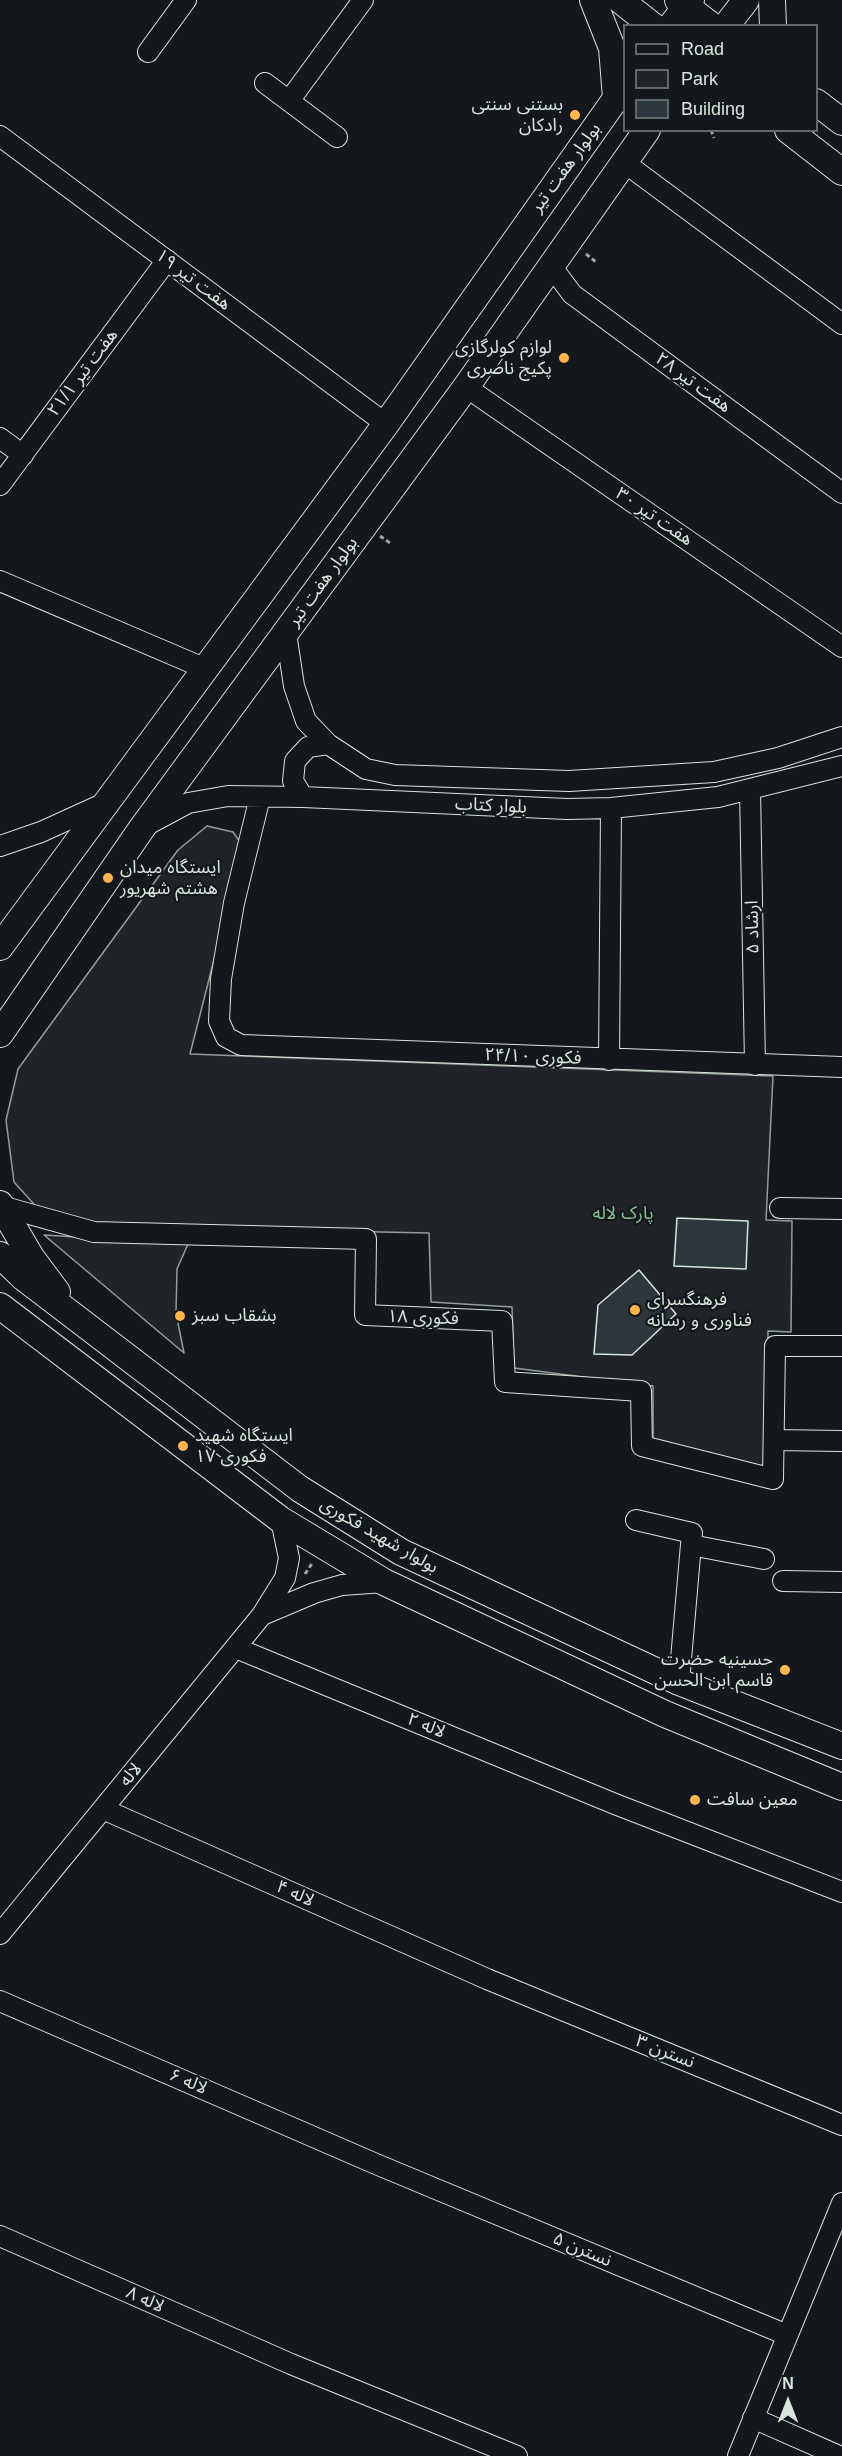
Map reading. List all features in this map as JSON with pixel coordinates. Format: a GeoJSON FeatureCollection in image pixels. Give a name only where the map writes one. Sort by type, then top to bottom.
{"type":"FeatureCollection","features":[{"type":"Feature","properties":{"kind":"main road"},"geometry":{"type":"LineString","coordinates":[[592,0],[612,48],[620,93]]}},
{"type":"Feature","properties":{"kind":"main road"},"geometry":{"type":"LineString","coordinates":[[620,0],[650,24]]}},
{"type":"Feature","properties":{"kind":"main road"},"geometry":{"type":"LineString","coordinates":[[728,24],[746,0]]}},
{"type":"Feature","properties":{"kind":"main road"},"geometry":{"type":"LineString","coordinates":[[772,0],[773,24]]}},
{"type":"Feature","properties":{"kind":"main road"},"geometry":{"type":"LineString","coordinates":[[682,8],[709,24]]}},
{"type":"Feature","properties":{"kind":"main road","name":"بولوار هفت تیر"},"geometry":{"type":"LineString","coordinates":[[0,947],[386,424],[620,93]]}},
{"type":"Feature","properties":{"kind":"main road"},"geometry":{"type":"LineString","coordinates":[[818,104],[842,122]]}},
{"type":"Feature","properties":{"kind":"main road","name":"بولوار هفت تیر"},"geometry":{"type":"LineString","coordinates":[[1,1035],[142,828],[466,387],[646,132]]}},
{"type":"Feature","properties":{"kind":"main road"},"geometry":{"type":"LineString","coordinates":[[791,132],[842,172]]}},
{"type":"Feature","properties":{"kind":"main road"},"geometry":{"type":"LineString","coordinates":[[0,1205],[31,1257],[77,1319]]}},
{"type":"Feature","properties":{"kind":"main road","name":"بولوار شهید فکوری"},"geometry":{"type":"LineString","coordinates":[[0,1255],[12,1279],[77,1319],[300,1489],[401,1552],[680,1682],[842,1746]]}},
{"type":"Feature","properties":{"kind":"main road","name":"بولوار شهید فکوری"},"geometry":{"type":"LineString","coordinates":[[0,1306],[281,1520],[384,1582],[664,1714],[842,1787]]}},
{"type":"Feature","properties":{"kind":"street"},"geometry":{"type":"LineString","coordinates":[[148,52],[186,0]]}},
{"type":"Feature","properties":{"kind":"street"},"geometry":{"type":"LineString","coordinates":[[289,101],[363,0]]}},
{"type":"Feature","properties":{"kind":"street"},"geometry":{"type":"LineString","coordinates":[[265,83],[338,137]]}},
{"type":"Feature","properties":{"kind":"street","name":"هفت تیر ۱۹"},"geometry":{"type":"LineString","coordinates":[[0,136],[386,424]]}},
{"type":"Feature","properties":{"kind":"street"},"geometry":{"type":"LineString","coordinates":[[625,163],[842,324]]}},
{"type":"Feature","properties":{"kind":"street","name":"هفت تیر ۲۱/۱"},"geometry":{"type":"LineString","coordinates":[[0,485],[167,260]]}},
{"type":"Feature","properties":{"kind":"street","name":"هفت تیر ۲۸"},"geometry":{"type":"LineString","coordinates":[[552,267],[572,294],[842,493]]}},
{"type":"Feature","properties":{"kind":"street","name":"هفت تیر ۳۰"},"geometry":{"type":"LineString","coordinates":[[466,387],[842,647]]}},
{"type":"Feature","properties":{"kind":"street"},"geometry":{"type":"LineString","coordinates":[[0,438],[23,455]]}},
{"type":"Feature","properties":{"kind":"street"},"geometry":{"type":"LineString","coordinates":[[0,581],[206,669]]}},
{"type":"Feature","properties":{"kind":"street","name":"بلوار کتاب"},"geometry":{"type":"LineString","coordinates":[[286,633],[294,686],[306,721],[328,744],[366,769],[395,775],[569,781],[714,771],[778,758],[842,737]]}},
{"type":"Feature","properties":{"kind":"street"},"geometry":{"type":"LineString","coordinates":[[303,797],[293,781],[295,761],[308,747],[328,744]]}},
{"type":"Feature","properties":{"kind":"street","name":"بلوار کتاب"},"geometry":{"type":"LineString","coordinates":[[142,828],[188,803],[228,796],[303,797],[567,809],[611,808],[717,797],[842,766]]}},
{"type":"Feature","properties":{"kind":"street","name":"ارشاد ۵"},"geometry":{"type":"LineString","coordinates":[[750,789],[754,1065]]}},
{"type":"Feature","properties":{"kind":"street","name":"فکوری ۲۴/۱۰"},"geometry":{"type":"LineString","coordinates":[[260,797],[234,903],[221,978],[219,1021],[226,1036],[241,1045],[842,1067]]}},
{"type":"Feature","properties":{"kind":"street"},"geometry":{"type":"LineString","coordinates":[[0,846],[41,832],[109,801]]}},
{"type":"Feature","properties":{"kind":"street"},"geometry":{"type":"LineString","coordinates":[[609,1060],[611,808]]}},
{"type":"Feature","properties":{"kind":"street","name":"فکوری ١٨"},"geometry":{"type":"LineString","coordinates":[[0,1205],[94,1232],[366,1239],[365,1316],[502,1321],[505,1382],[641,1391],[642,1446],[773,1479],[774,1440]]}},
{"type":"Feature","properties":{"kind":"street"},"geometry":{"type":"LineString","coordinates":[[780,1208],[842,1209]]}},
{"type":"Feature","properties":{"kind":"street"},"geometry":{"type":"LineString","coordinates":[[842,1346],[775,1346],[774,1440],[842,1441]]}},
{"type":"Feature","properties":{"kind":"street","name":"لاله"},"geometry":{"type":"LineString","coordinates":[[0,1934],[262,1615],[285,1578],[289,1558],[281,1520]]}},
{"type":"Feature","properties":{"kind":"street"},"geometry":{"type":"LineString","coordinates":[[636,1520],[691,1539],[764,1559]]}},
{"type":"Feature","properties":{"kind":"street"},"geometry":{"type":"LineString","coordinates":[[680,1682],[691,1539]]}},
{"type":"Feature","properties":{"kind":"street"},"geometry":{"type":"LineString","coordinates":[[783,1581],[842,1582]]}},
{"type":"Feature","properties":{"kind":"street","name":"لاله"},"geometry":{"type":"LineString","coordinates":[[262,1615],[342,1585],[384,1582]]}},
{"type":"Feature","properties":{"kind":"street","name":"لاله ۲"},"geometry":{"type":"LineString","coordinates":[[236,1648],[615,1804],[842,1892]]}},
{"type":"Feature","properties":{"kind":"street","name":"لاله ۴"},"geometry":{"type":"LineString","coordinates":[[104,1809],[487,1979]]}},
{"type":"Feature","properties":{"kind":"street","name":"نسترن ۳"},"geometry":{"type":"LineString","coordinates":[[487,1979],[842,2125]]}},
{"type":"Feature","properties":{"kind":"street","name":"لاله ۶"},"geometry":{"type":"LineString","coordinates":[[0,2001],[376,2164]]}},
{"type":"Feature","properties":{"kind":"street","name":"نسترن ۵"},"geometry":{"type":"LineString","coordinates":[[376,2164],[787,2335]]}},
{"type":"Feature","properties":{"kind":"street"},"geometry":{"type":"LineString","coordinates":[[738,2456],[787,2335],[834,2244],[842,2203]]}},
{"type":"Feature","properties":{"kind":"street","name":"لاله ۸"},"geometry":{"type":"LineString","coordinates":[[0,2236],[291,2364],[517,2456]]}},
{"type":"Feature","properties":{"kind":"street"},"geometry":{"type":"LineString","coordinates":[[753,2418],[839,2456]]}},
{"type":"Feature","properties":{"kind":"path"},"geometry":{"type":"LineString","coordinates":[[712,132],[714,138]]}},
{"type":"Feature","properties":{"kind":"green space","name":"پارک لاله"},"geometry":{"type":"Polygon","coordinates":[[[207,826],[233,832],[243,846],[190,1054],[773,1076],[766,1220],[792,1221],[791,1332],[768,1331],[767,1468],[653,1444],[653,1386],[514,1368],[512,1307],[431,1302],[429,1233],[94,1226],[42,1213],[14,1182],[6,1120],[18,1069],[178,850],[207,826]]]}},
{"type":"Feature","properties":{"kind":"green space"},"geometry":{"type":"Polygon","coordinates":[[[44,1235],[188,1244],[177,1269],[176,1313],[184,1353],[44,1235]]]}},
{"type":"Feature","properties":{"kind":"building"},"geometry":{"type":"Polygon","coordinates":[[[677,1218],[748,1221],[746,1269],[674,1266],[677,1218]]]}},
{"type":"Feature","properties":{"kind":"building","name":"فرهنگسرای فناوری و رسانه"},"geometry":{"type":"Polygon","coordinates":[[[639,1270],[676,1314],[632,1355],[594,1354],[598,1305],[639,1270]]]}},
{"type":"Feature","properties":{"kind":"place","name":"بستنی سنتی رادکان"},"geometry":{"type":"Point","coordinates":[575,115]}},
{"type":"Feature","properties":{"kind":"place","name":"لوازم کولرگازی پکیج ناصری"},"geometry":{"type":"Point","coordinates":[564,358]}},
{"type":"Feature","properties":{"kind":"place","name":"ایستگاه میدان هشتم شهریور"},"geometry":{"type":"Point","coordinates":[108,878]}},
{"type":"Feature","properties":{"kind":"place","name":"فرهنگسرای فناوری و رسانه"},"geometry":{"type":"Point","coordinates":[635,1310]}},
{"type":"Feature","properties":{"kind":"place","name":"بشقاب سبز"},"geometry":{"type":"Point","coordinates":[180,1316]}},
{"type":"Feature","properties":{"kind":"place","name":"ایستگاه شهید فکوری ۱۷"},"geometry":{"type":"Point","coordinates":[183,1446]}},
{"type":"Feature","properties":{"kind":"place","name":"حسینیه حضرت قاسم ابن الحسن"},"geometry":{"type":"Point","coordinates":[785,1670]}},
{"type":"Feature","properties":{"kind":"place","name":"معین سافت"},"geometry":{"type":"Point","coordinates":[695,1800]}}]}
